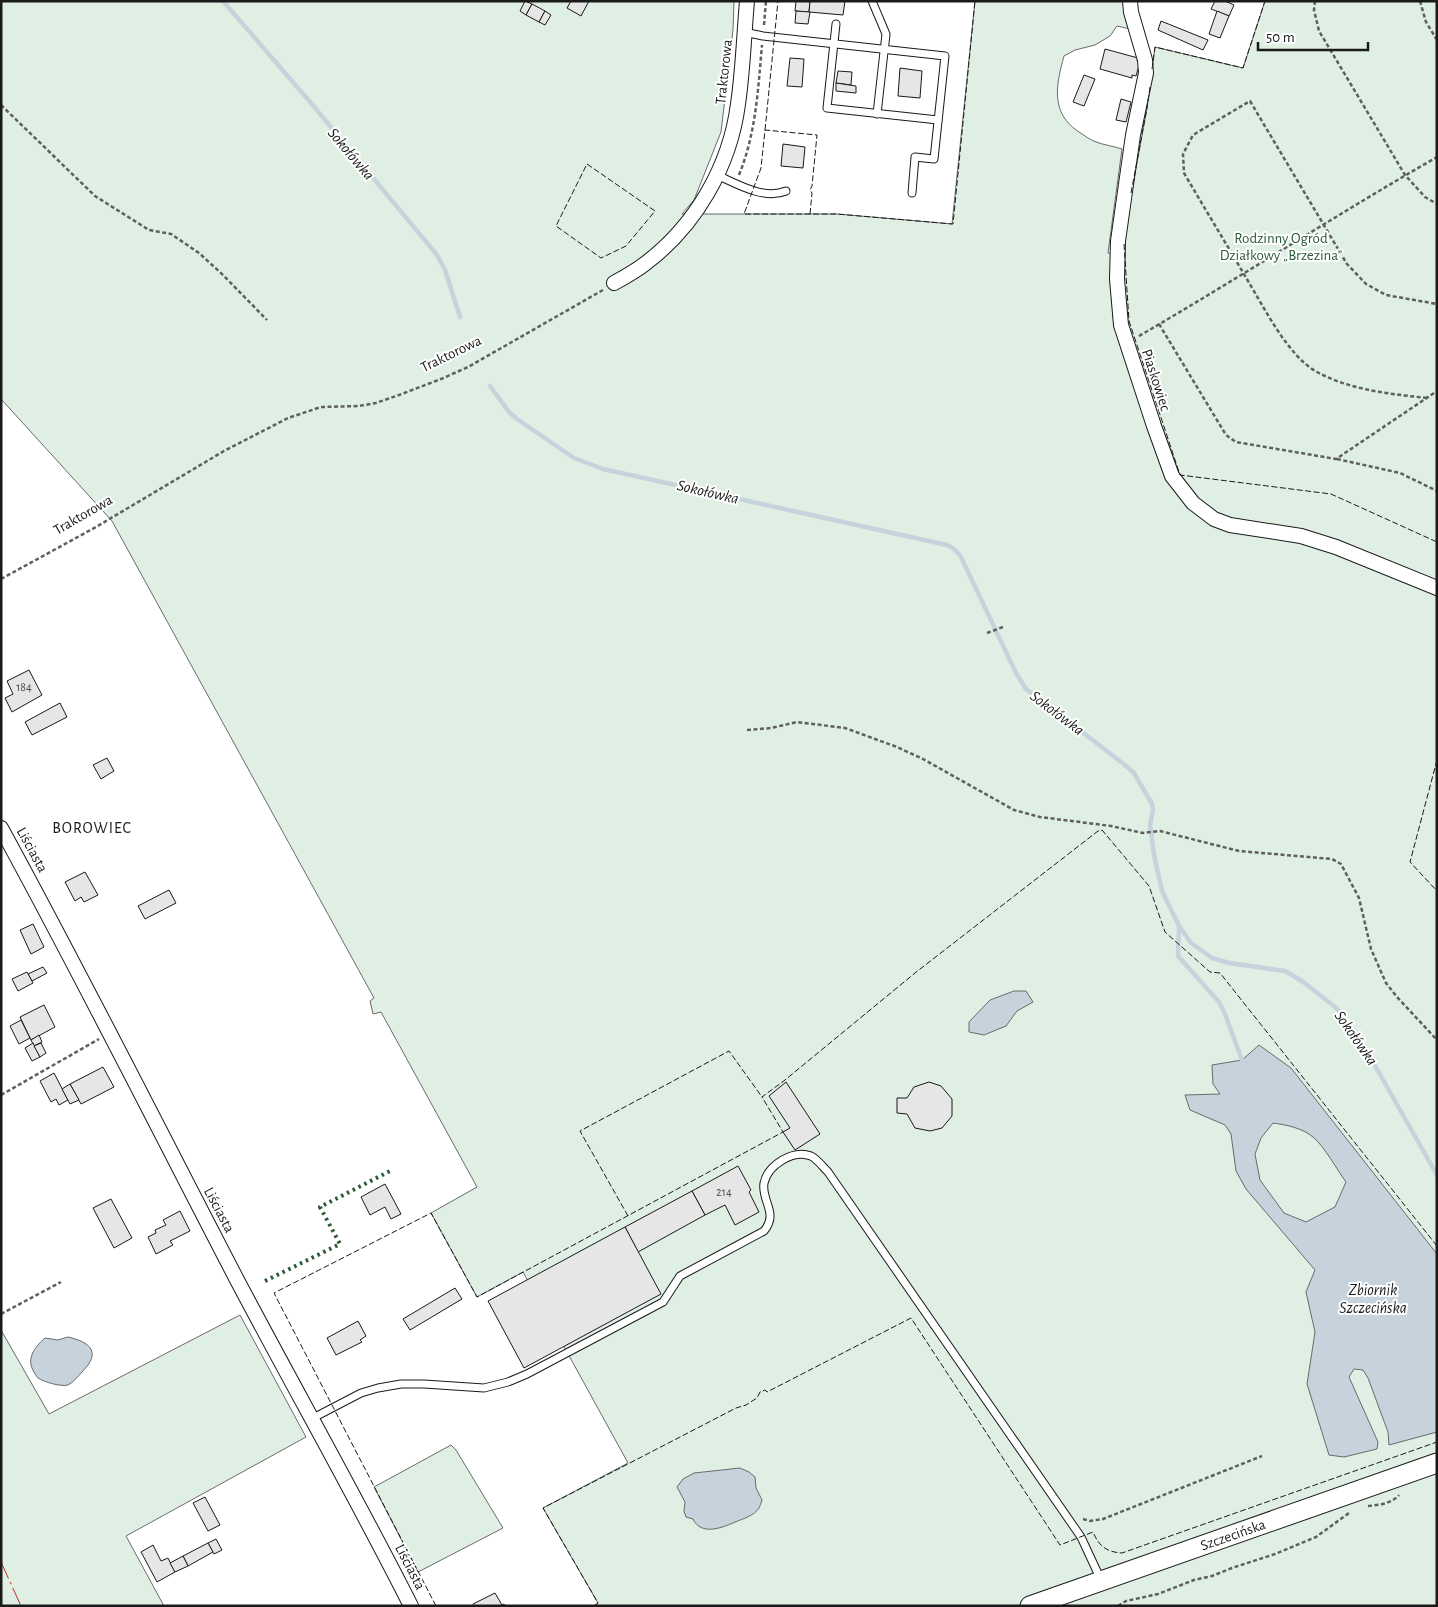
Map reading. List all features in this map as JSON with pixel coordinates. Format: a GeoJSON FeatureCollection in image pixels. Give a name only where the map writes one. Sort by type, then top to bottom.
{"type":"FeatureCollection","features":[{"type":"Feature","properties":{"kind":"main road","name":"Szczecińska"},"geometry":{"type":"LineString","coordinates":[[1030,1606],[1437,1463]]}},
{"type":"Feature","properties":{"kind":"street","name":"Traktorowa"},"geometry":{"type":"LineString","coordinates":[[614,283],[645,264],[675,238],[704,199],[717,174],[730,141],[738,105],[748,1]]}},
{"type":"Feature","properties":{"kind":"street","name":"Piaskowiec"},"geometry":{"type":"LineString","coordinates":[[1130,1],[1131,12],[1145,60],[1146,74],[1133,135],[1118,241],[1117,279],[1121,325],[1172,476],[1193,503],[1214,519],[1230,525],[1302,536],[1336,547],[1437,588]]}},
{"type":"Feature","properties":{"kind":"street","name":"Liściasta"},"geometry":{"type":"LineString","coordinates":[[1,828],[52,920],[244,1293],[313,1418],[411,1606]]}},
{"type":"Feature","properties":{"kind":"lane"},"geometry":{"type":"LineString","coordinates":[[872,1],[886,34],[877,114]]}},
{"type":"Feature","properties":{"kind":"lane"},"geometry":{"type":"LineString","coordinates":[[836,24],[827,108],[938,120]]}},
{"type":"Feature","properties":{"kind":"lane"},"geometry":{"type":"LineString","coordinates":[[744,32],[763,36],[945,56],[934,159],[915,157],[912,194]]}},
{"type":"Feature","properties":{"kind":"lane"},"geometry":{"type":"LineString","coordinates":[[717,174],[768,194],[778,194],[786,190]]}},
{"type":"Feature","properties":{"kind":"lane"},"geometry":{"type":"LineString","coordinates":[[313,1418],[361,1393],[378,1388],[401,1384],[484,1388],[508,1382],[527,1374],[655,1306],[667,1298],[680,1276],[764,1231],[769,1225],[770,1209],[764,1191],[764,1183],[767,1177],[774,1166],[790,1157],[811,1156],[828,1172],[1081,1538],[1101,1581]]}},
{"type":"Feature","properties":{"kind":"path"},"geometry":{"type":"LineString","coordinates":[[736,183],[750,142],[755,120],[766,1]]}},
{"type":"Feature","properties":{"kind":"path"},"geometry":{"type":"LineString","coordinates":[[1315,1],[1314,10],[1319,31],[1405,175],[1424,197],[1437,204]]}},
{"type":"Feature","properties":{"kind":"path"},"geometry":{"type":"LineString","coordinates":[[1420,1],[1426,22],[1437,40]]}},
{"type":"Feature","properties":{"kind":"path"},"geometry":{"type":"LineString","coordinates":[[1428,398],[1389,394],[1340,382],[1315,371],[1299,358],[1279,333],[1184,173],[1183,154],[1193,135],[1250,101],[1347,264],[1366,284],[1386,295],[1437,304]]}},
{"type":"Feature","properties":{"kind":"path"},"geometry":{"type":"LineString","coordinates":[[1,106],[95,196],[149,230],[171,234],[199,253],[267,320]]}},
{"type":"Feature","properties":{"kind":"path"},"geometry":{"type":"LineString","coordinates":[[1135,338],[1437,157]]}},
{"type":"Feature","properties":{"kind":"path","name":"Traktorowa"},"geometry":{"type":"LineString","coordinates":[[1,579],[96,527],[206,462],[288,418],[321,408],[376,403],[441,379],[474,363],[614,283]]}},
{"type":"Feature","properties":{"kind":"path"},"geometry":{"type":"LineString","coordinates":[[1160,324],[1226,435],[1236,442],[1336,459],[1400,473],[1437,492]]}},
{"type":"Feature","properties":{"kind":"path"},"geometry":{"type":"LineString","coordinates":[[1336,459],[1437,392]]}},
{"type":"Feature","properties":{"kind":"path"},"geometry":{"type":"LineString","coordinates":[[988,633],[1003,627]]}},
{"type":"Feature","properties":{"kind":"path"},"geometry":{"type":"LineString","coordinates":[[747,730],[771,728],[797,722],[845,728],[897,747],[923,759],[1014,810],[1040,818],[1111,826],[1143,833],[1160,831],[1238,851],[1332,859],[1341,864],[1359,898],[1371,949],[1386,983],[1437,1040]]}},
{"type":"Feature","properties":{"kind":"path"},"geometry":{"type":"LineString","coordinates":[[1,1095],[109,1033]]}},
{"type":"Feature","properties":{"kind":"path"},"geometry":{"type":"LineString","coordinates":[[1,1314],[61,1282]]}},
{"type":"Feature","properties":{"kind":"path"},"geometry":{"type":"LineString","coordinates":[[1066,1517],[1090,1521],[1103,1519],[1262,1456]]}},
{"type":"Feature","properties":{"kind":"path"},"geometry":{"type":"LineString","coordinates":[[1360,1508],[1381,1505],[1396,1498],[1402,1492]]}},
{"type":"Feature","properties":{"kind":"path"},"geometry":{"type":"LineString","coordinates":[[1118,1606],[1126,1601],[1158,1594],[1194,1580],[1212,1576],[1275,1554],[1316,1537],[1346,1514],[1353,1511]]}},
{"type":"Feature","properties":{"kind":"green space","name":"Rodzinny Ogród Działkowy „Brzezina”"},"geometry":{"type":"Polygon","coordinates":[[[1,1],[734,1],[733,30],[721,132],[694,200],[682,214],[837,214],[952,224],[975,1],[1123,1],[1130,29],[1117,26],[1110,36],[1095,45],[1075,50],[1064,56],[1059,77],[1058,98],[1063,116],[1079,132],[1094,141],[1122,149],[1108,253],[1125,256],[1124,234],[1147,108],[1155,47],[1243,68],[1265,1],[1437,1],[1437,1606],[594,1606],[598,1603],[543,1508],[628,1463],[523,1272],[477,1297],[431,1213],[477,1187],[381,1012],[373,1014],[370,1001],[374,998],[112,521],[1,399],[1,1]]]}},
{"type":"Feature","properties":{"kind":"green space"},"geometry":{"type":"Polygon","coordinates":[[[240,1315],[306,1437],[126,1536],[164,1606],[1,1606],[1,1330],[49,1414],[240,1315]]]}},
{"type":"Feature","properties":{"kind":"green space"},"geometry":{"type":"Polygon","coordinates":[[[451,1445],[456,1450],[503,1528],[418,1572],[374,1487],[451,1445]]]}},
{"type":"Feature","properties":{"kind":"water"},"geometry":{"type":"Polygon","coordinates":[[[1014,991],[1026,991],[1033,1002],[1017,1011],[1006,1026],[984,1035],[969,1032],[969,1022],[990,1000],[1014,991]]]}},
{"type":"Feature","properties":{"kind":"water","name":"Zbiornik Szczecińska"},"geometry":{"type":"Polygon","coordinates":[[[1259,1045],[1291,1068],[1437,1254],[1437,1432],[1389,1445],[1388,1432],[1368,1378],[1363,1370],[1354,1369],[1349,1377],[1378,1442],[1377,1449],[1344,1457],[1329,1455],[1307,1384],[1315,1332],[1306,1292],[1315,1270],[1246,1189],[1236,1171],[1231,1134],[1225,1125],[1190,1110],[1185,1095],[1220,1094],[1213,1084],[1212,1065],[1242,1060],[1259,1045]],[[1273,1123],[1261,1138],[1255,1154],[1260,1180],[1284,1213],[1306,1222],[1335,1207],[1346,1182],[1326,1152],[1309,1134],[1299,1129],[1273,1123]]]}},
{"type":"Feature","properties":{"kind":"water"},"geometry":{"type":"Polygon","coordinates":[[[68,1337],[82,1342],[91,1349],[91,1359],[88,1365],[68,1385],[53,1384],[38,1378],[31,1364],[32,1355],[36,1347],[45,1338],[58,1340],[68,1337]]]}},
{"type":"Feature","properties":{"kind":"water"},"geometry":{"type":"Polygon","coordinates":[[[740,1468],[755,1477],[756,1488],[762,1500],[752,1515],[712,1529],[701,1527],[693,1519],[686,1517],[684,1511],[685,1502],[677,1487],[683,1479],[694,1473],[740,1468]]]}},
{"type":"Feature","properties":{"kind":"building"},"geometry":{"type":"Polygon","coordinates":[[[525,1],[532,4],[526,15],[520,11],[525,1]]]}},
{"type":"Feature","properties":{"kind":"building"},"geometry":{"type":"Polygon","coordinates":[[[571,1],[589,1],[581,16],[567,8],[571,1]]]}},
{"type":"Feature","properties":{"kind":"building"},"geometry":{"type":"Polygon","coordinates":[[[796,1],[810,1],[809,12],[795,11],[796,1]]]}},
{"type":"Feature","properties":{"kind":"building"},"geometry":{"type":"Polygon","coordinates":[[[810,1],[845,1],[843,15],[809,12],[810,1]]]}},
{"type":"Feature","properties":{"kind":"building"},"geometry":{"type":"Polygon","coordinates":[[[1215,1],[1225,1],[1234,5],[1229,16],[1211,9],[1215,1]]]}},
{"type":"Feature","properties":{"kind":"building"},"geometry":{"type":"Polygon","coordinates":[[[532,4],[545,11],[539,22],[526,15],[532,4]]]}},
{"type":"Feature","properties":{"kind":"building"},"geometry":{"type":"Polygon","coordinates":[[[545,11],[551,15],[545,25],[539,22],[545,11]]]}},
{"type":"Feature","properties":{"kind":"building"},"geometry":{"type":"Polygon","coordinates":[[[796,11],[810,12],[808,24],[795,23],[796,11]]]}},
{"type":"Feature","properties":{"kind":"building"},"geometry":{"type":"Polygon","coordinates":[[[1217,11],[1229,16],[1220,38],[1209,34],[1217,11]]]}},
{"type":"Feature","properties":{"kind":"building"},"geometry":{"type":"Polygon","coordinates":[[[1161,21],[1208,40],[1203,50],[1158,30],[1161,21]]]}},
{"type":"Feature","properties":{"kind":"building"},"geometry":{"type":"Polygon","coordinates":[[[1105,49],[1138,58],[1137,61],[1140,62],[1136,76],[1132,75],[1132,78],[1100,69],[1105,49]]]}},
{"type":"Feature","properties":{"kind":"building"},"geometry":{"type":"Polygon","coordinates":[[[790,58],[804,59],[802,87],[787,86],[790,58]]]}},
{"type":"Feature","properties":{"kind":"building"},"geometry":{"type":"Polygon","coordinates":[[[900,68],[922,71],[920,98],[898,96],[900,68]]]}},
{"type":"Feature","properties":{"kind":"building"},"geometry":{"type":"Polygon","coordinates":[[[838,71],[852,72],[851,85],[836,83],[838,71]]]}},
{"type":"Feature","properties":{"kind":"building"},"geometry":{"type":"Polygon","coordinates":[[[1084,75],[1095,79],[1084,106],[1073,102],[1084,75]]]}},
{"type":"Feature","properties":{"kind":"building"},"geometry":{"type":"Polygon","coordinates":[[[836,83],[856,86],[856,93],[836,91],[836,83]]]}},
{"type":"Feature","properties":{"kind":"building"},"geometry":{"type":"Polygon","coordinates":[[[1121,99],[1131,102],[1126,122],[1116,120],[1121,99]]]}},
{"type":"Feature","properties":{"kind":"building"},"geometry":{"type":"Polygon","coordinates":[[[783,144],[805,147],[803,168],[781,166],[783,144]]]}},
{"type":"Feature","properties":{"kind":"building"},"geometry":{"type":"Polygon","coordinates":[[[29,670],[42,695],[12,712],[5,698],[13,694],[7,681],[29,670]]]}},
{"type":"Feature","properties":{"kind":"building"},"geometry":{"type":"Polygon","coordinates":[[[60,703],[67,717],[32,735],[25,722],[60,703]]]}},
{"type":"Feature","properties":{"kind":"building"},"geometry":{"type":"Polygon","coordinates":[[[107,758],[114,771],[101,779],[93,765],[107,758]]]}},
{"type":"Feature","properties":{"kind":"building"},"geometry":{"type":"Polygon","coordinates":[[[85,872],[98,895],[84,902],[81,897],[75,901],[65,882],[85,872]]]}},
{"type":"Feature","properties":{"kind":"building"},"geometry":{"type":"Polygon","coordinates":[[[169,890],[176,903],[145,919],[138,906],[169,890]]]}},
{"type":"Feature","properties":{"kind":"building"},"geometry":{"type":"Polygon","coordinates":[[[33,924],[44,947],[31,954],[20,930],[33,924]]]}},
{"type":"Feature","properties":{"kind":"building"},"geometry":{"type":"Polygon","coordinates":[[[43,967],[47,973],[32,981],[28,974],[43,967]]]}},
{"type":"Feature","properties":{"kind":"building"},"geometry":{"type":"Polygon","coordinates":[[[27,972],[33,983],[18,991],[12,979],[27,972]]]}},
{"type":"Feature","properties":{"kind":"building"},"geometry":{"type":"Polygon","coordinates":[[[44,1005],[55,1027],[31,1040],[20,1017],[44,1005]]]}},
{"type":"Feature","properties":{"kind":"building"},"geometry":{"type":"Polygon","coordinates":[[[21,1020],[30,1038],[19,1044],[10,1026],[21,1020]]]}},
{"type":"Feature","properties":{"kind":"building"},"geometry":{"type":"Polygon","coordinates":[[[39,1035],[42,1042],[34,1046],[31,1040],[39,1035]]]}},
{"type":"Feature","properties":{"kind":"building"},"geometry":{"type":"Polygon","coordinates":[[[33,1043],[40,1057],[32,1061],[25,1048],[33,1043]]]}},
{"type":"Feature","properties":{"kind":"building"},"geometry":{"type":"Polygon","coordinates":[[[41,1043],[46,1053],[40,1057],[34,1046],[41,1043]]]}},
{"type":"Feature","properties":{"kind":"building"},"geometry":{"type":"Polygon","coordinates":[[[103,1067],[114,1087],[81,1104],[70,1084],[103,1067]]]}},
{"type":"Feature","properties":{"kind":"building"},"geometry":{"type":"Polygon","coordinates":[[[54,1073],[68,1100],[59,1105],[56,1099],[51,1102],[40,1081],[54,1073]]]}},
{"type":"Feature","properties":{"kind":"building"},"geometry":{"type":"Polygon","coordinates":[[[786,1082],[820,1134],[795,1150],[783,1132],[790,1128],[769,1096],[786,1082]]]}},
{"type":"Feature","properties":{"kind":"building"},"geometry":{"type":"Polygon","coordinates":[[[929,1082],[941,1086],[952,1099],[952,1116],[942,1128],[930,1131],[915,1128],[907,1114],[897,1113],[897,1098],[907,1098],[914,1087],[929,1082]]]}},
{"type":"Feature","properties":{"kind":"building"},"geometry":{"type":"Polygon","coordinates":[[[70,1084],[79,1100],[70,1104],[62,1089],[70,1084]]]}},
{"type":"Feature","properties":{"kind":"building"},"geometry":{"type":"Polygon","coordinates":[[[738,1166],[751,1190],[749,1192],[759,1212],[735,1225],[725,1205],[705,1215],[692,1191],[738,1166]]]}},
{"type":"Feature","properties":{"kind":"building"},"geometry":{"type":"Polygon","coordinates":[[[385,1184],[401,1214],[391,1219],[385,1207],[370,1215],[361,1197],[385,1184]]]}},
{"type":"Feature","properties":{"kind":"building"},"geometry":{"type":"Polygon","coordinates":[[[692,1191],[705,1215],[638,1252],[625,1227],[692,1191]]]}},
{"type":"Feature","properties":{"kind":"building"},"geometry":{"type":"Polygon","coordinates":[[[111,1199],[132,1238],[114,1248],[93,1208],[111,1199]]]}},
{"type":"Feature","properties":{"kind":"building"},"geometry":{"type":"Polygon","coordinates":[[[180,1211],[190,1231],[170,1241],[173,1245],[156,1254],[148,1237],[156,1233],[155,1230],[166,1225],[163,1220],[180,1211]]]}},
{"type":"Feature","properties":{"kind":"building"},"geometry":{"type":"Polygon","coordinates":[[[625,1227],[661,1294],[524,1368],[488,1301],[625,1227]]]}},
{"type":"Feature","properties":{"kind":"building"},"geometry":{"type":"Polygon","coordinates":[[[455,1288],[462,1299],[410,1330],[403,1319],[455,1288]]]}},
{"type":"Feature","properties":{"kind":"building"},"geometry":{"type":"Polygon","coordinates":[[[358,1321],[366,1336],[360,1340],[362,1342],[336,1355],[327,1338],[358,1321]]]}},
{"type":"Feature","properties":{"kind":"building"},"geometry":{"type":"Polygon","coordinates":[[[205,1497],[220,1525],[208,1531],[193,1503],[205,1497]]]}},
{"type":"Feature","properties":{"kind":"building"},"geometry":{"type":"Polygon","coordinates":[[[216,1539],[222,1550],[214,1554],[208,1543],[216,1539]]]}},
{"type":"Feature","properties":{"kind":"building"},"geometry":{"type":"Polygon","coordinates":[[[208,1543],[213,1552],[188,1566],[183,1556],[208,1543]]]}},
{"type":"Feature","properties":{"kind":"building"},"geometry":{"type":"Polygon","coordinates":[[[153,1545],[161,1561],[168,1558],[175,1572],[157,1582],[141,1552],[153,1545]]]}},
{"type":"Feature","properties":{"kind":"building"},"geometry":{"type":"Polygon","coordinates":[[[183,1556],[188,1566],[175,1572],[170,1563],[183,1556]]]}},
{"type":"Feature","properties":{"kind":"building"},"geometry":{"type":"Polygon","coordinates":[[[495,1593],[502,1605],[504,1604],[505,1606],[473,1606],[473,1604],[495,1593]]]}},
{"type":"Feature","properties":{"kind":"waterway","name":"Sokołówka"},"geometry":{"type":"LineString","coordinates":[[223,1],[311,103],[437,255],[445,270],[460,317]]}},
{"type":"Feature","properties":{"kind":"waterway","name":"Sokołówka"},"geometry":{"type":"LineString","coordinates":[[490,386],[509,412],[517,419],[574,458],[603,469],[947,545],[953,548],[960,555],[1016,673],[1026,689],[1134,773],[1152,804],[1153,810],[1150,825],[1162,891],[1179,926],[1191,943],[1212,958],[1229,963],[1285,971],[1302,981],[1335,1007],[1343,1015],[1348,1026],[1365,1048],[1437,1175]]}},
{"type":"Feature","properties":{"kind":"waterway"},"geometry":{"type":"LineString","coordinates":[[1179,926],[1178,956],[1219,1002],[1242,1060]]}},
{"type":"Feature","properties":{"kind":"hedge"},"geometry":{"type":"LineString","coordinates":[[265,1281],[340,1244],[320,1207],[390,1171]]}},
{"type":"Feature","properties":{"kind":"fence"},"geometry":{"type":"LineString","coordinates":[[765,130],[778,1]]}},
{"type":"Feature","properties":{"kind":"fence"},"geometry":{"type":"LineString","coordinates":[[810,214],[812,193],[810,190],[817,135],[765,130],[761,168],[744,214],[837,214],[953,224],[975,1]]}},
{"type":"Feature","properties":{"kind":"fence"},"geometry":{"type":"LineString","coordinates":[[1152,69],[1155,47],[1243,68],[1265,1]]}},
{"type":"Feature","properties":{"kind":"fence"},"geometry":{"type":"LineString","coordinates":[[1131,193],[1150,87]]}},
{"type":"Feature","properties":{"kind":"fence"},"geometry":{"type":"LineString","coordinates":[[587,164],[655,211],[626,246],[601,258],[556,226],[587,164]]}},
{"type":"Feature","properties":{"kind":"fence"},"geometry":{"type":"LineString","coordinates":[[1124,244],[1129,321],[1180,475],[1331,494],[1437,542]]}},
{"type":"Feature","properties":{"kind":"fence"},"geometry":{"type":"LineString","coordinates":[[1437,760],[1410,862],[1437,891]]}},
{"type":"Feature","properties":{"kind":"fence"},"geometry":{"type":"LineString","coordinates":[[436,1606],[274,1293],[431,1213],[477,1297],[783,1132],[762,1097],[915,973],[1098,831],[1102,830],[1149,886],[1165,932],[1210,972],[1220,973],[1437,1246]]}},
{"type":"Feature","properties":{"kind":"fence"},"geometry":{"type":"LineString","coordinates":[[628,1216],[580,1131],[729,1051],[762,1097]]}},
{"type":"Feature","properties":{"kind":"fence"},"geometry":{"type":"LineString","coordinates":[[594,1606],[598,1603],[543,1508],[736,1408],[746,1405],[757,1398],[760,1392],[765,1390],[767,1392],[911,1318],[1060,1545],[1093,1532],[1098,1541],[1107,1550],[1122,1553],[1437,1442]]}},
{"type":"Feature","properties":{"kind":"power"},"geometry":{"type":"LineString","coordinates":[[1,1562],[21,1606]]}},
{"type":"Feature","properties":{"kind":"district","name":"BOROWIEC"},"geometry":{"type":"Point","coordinates":[92,828]}}]}
